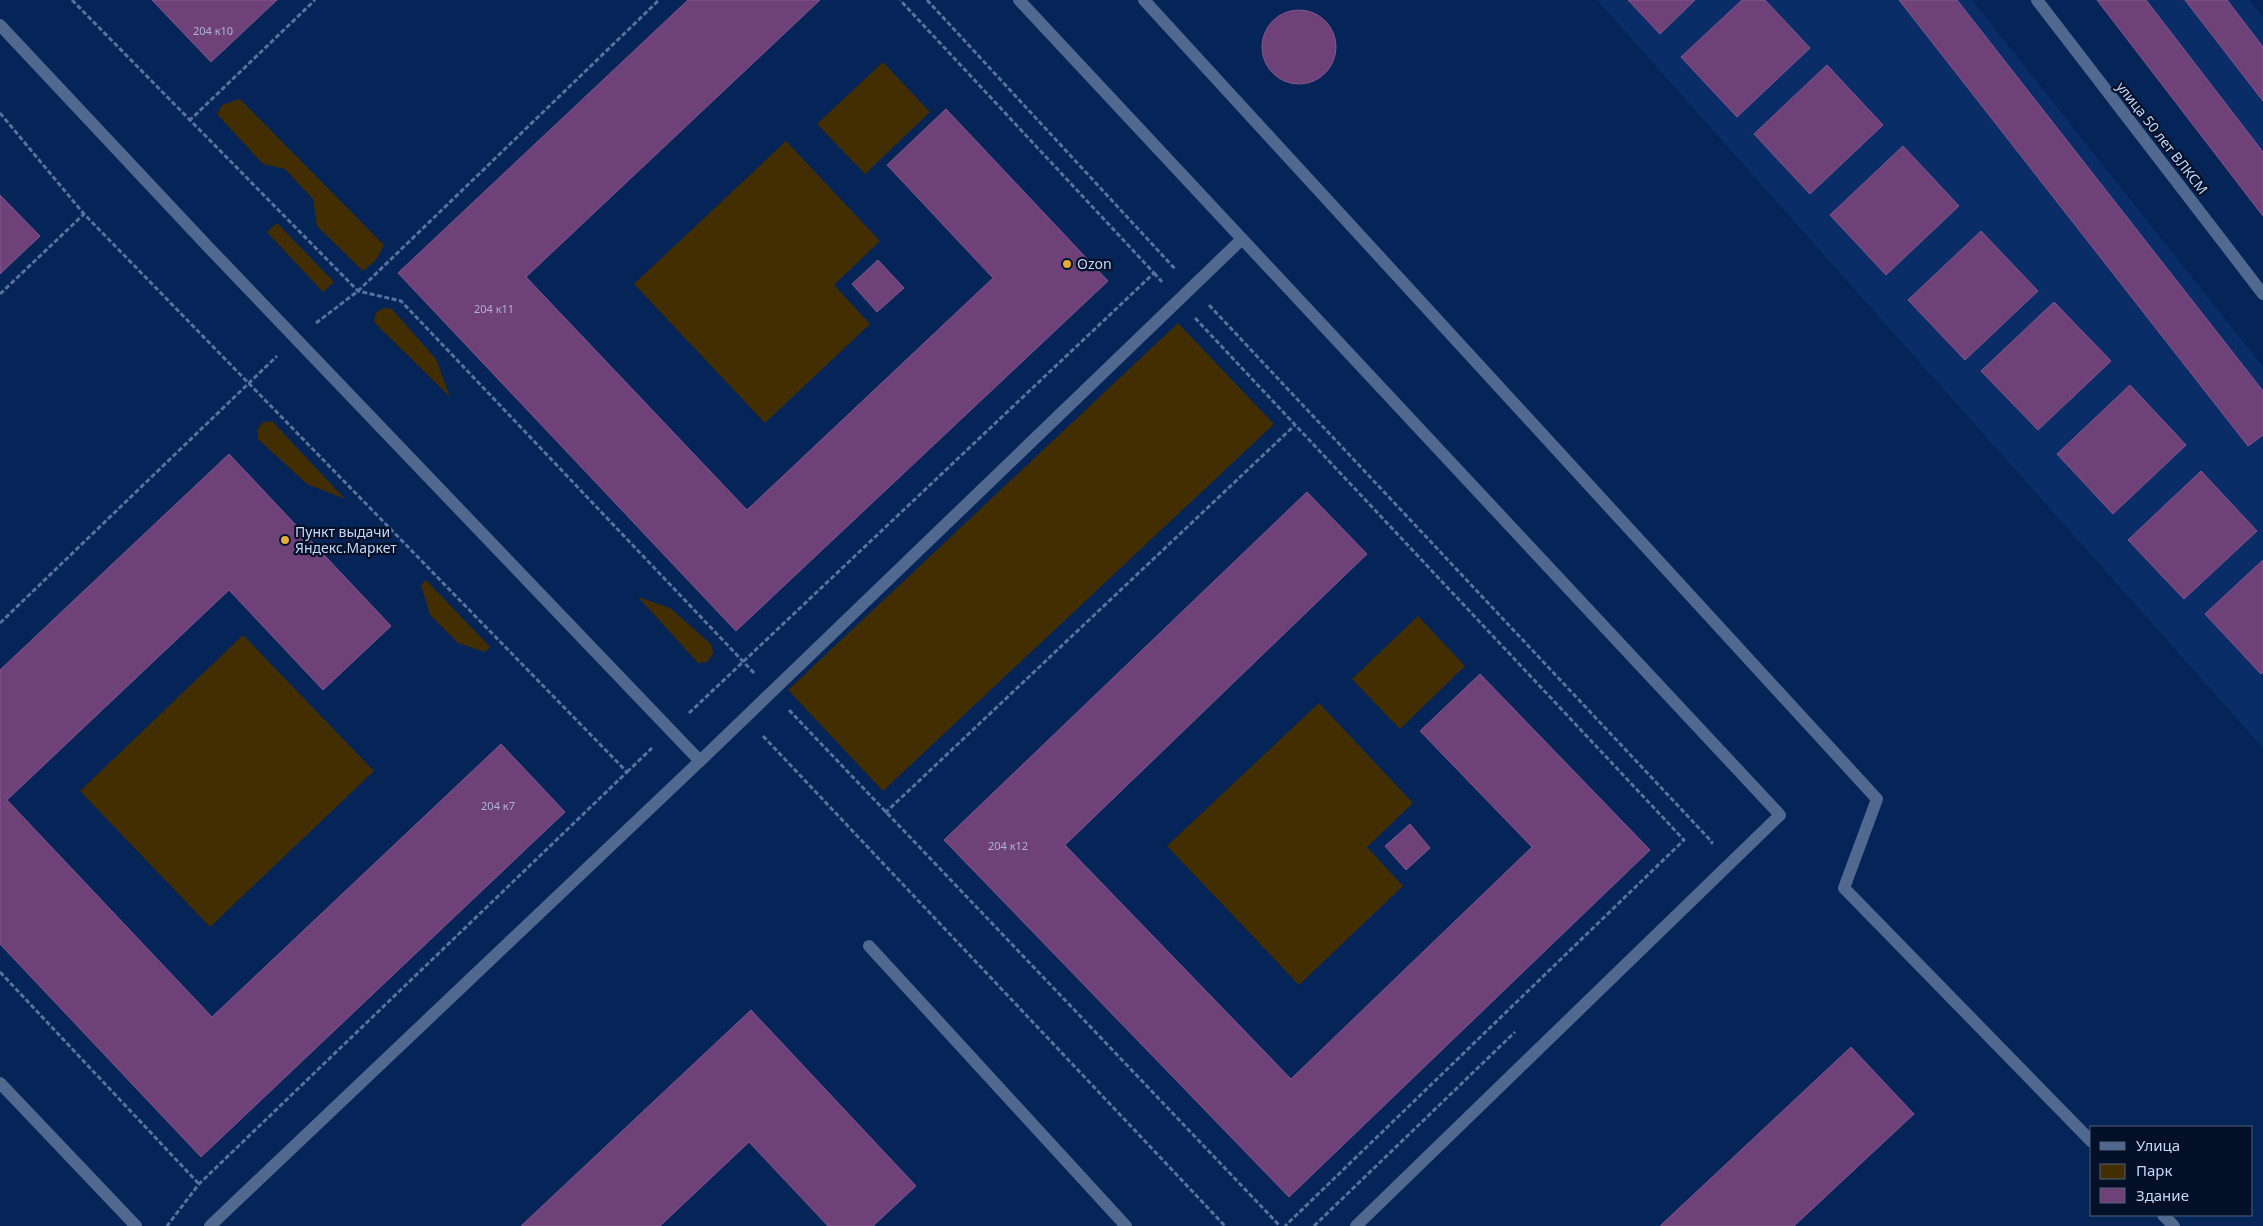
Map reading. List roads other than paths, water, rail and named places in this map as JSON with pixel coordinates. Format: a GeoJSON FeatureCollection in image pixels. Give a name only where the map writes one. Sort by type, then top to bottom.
{"type":"FeatureCollection","features":[{"type":"Feature","properties":{"kind":"street"},"geometry":{"type":"LineString","coordinates":[[1018,0],[1780,815],[1356,1226]]}},
{"type":"Feature","properties":{"kind":"street"},"geometry":{"type":"LineString","coordinates":[[1144,0],[1877,799],[1844,888],[2090,1140]]}},
{"type":"Feature","properties":{"kind":"street","name":"улица 50 лет ВЛКСМ"},"geometry":{"type":"LineString","coordinates":[[2037,0],[2263,294]]}},
{"type":"Feature","properties":{"kind":"street"},"geometry":{"type":"LineString","coordinates":[[0,25],[700,761]]}},
{"type":"Feature","properties":{"kind":"street"},"geometry":{"type":"LineString","coordinates":[[210,1226],[700,761],[1191,286],[1241,240]]}},
{"type":"Feature","properties":{"kind":"street"},"geometry":{"type":"LineString","coordinates":[[869,946],[1126,1226]]}},
{"type":"Feature","properties":{"kind":"street"},"geometry":{"type":"LineString","coordinates":[[0,1083],[136,1226]]}},
{"type":"Feature","properties":{"kind":"street"},"geometry":{"type":"LineString","coordinates":[[2164,1216],[2174,1226]]}},
{"type":"Feature","properties":{"kind":"place","name":"Ozon"},"geometry":{"type":"Point","coordinates":[1067,264]}},
{"type":"Feature","properties":{"kind":"place","name":"Пункт выдачи Яндекс.Маркет"},"geometry":{"type":"Point","coordinates":[285,540]}}]}
